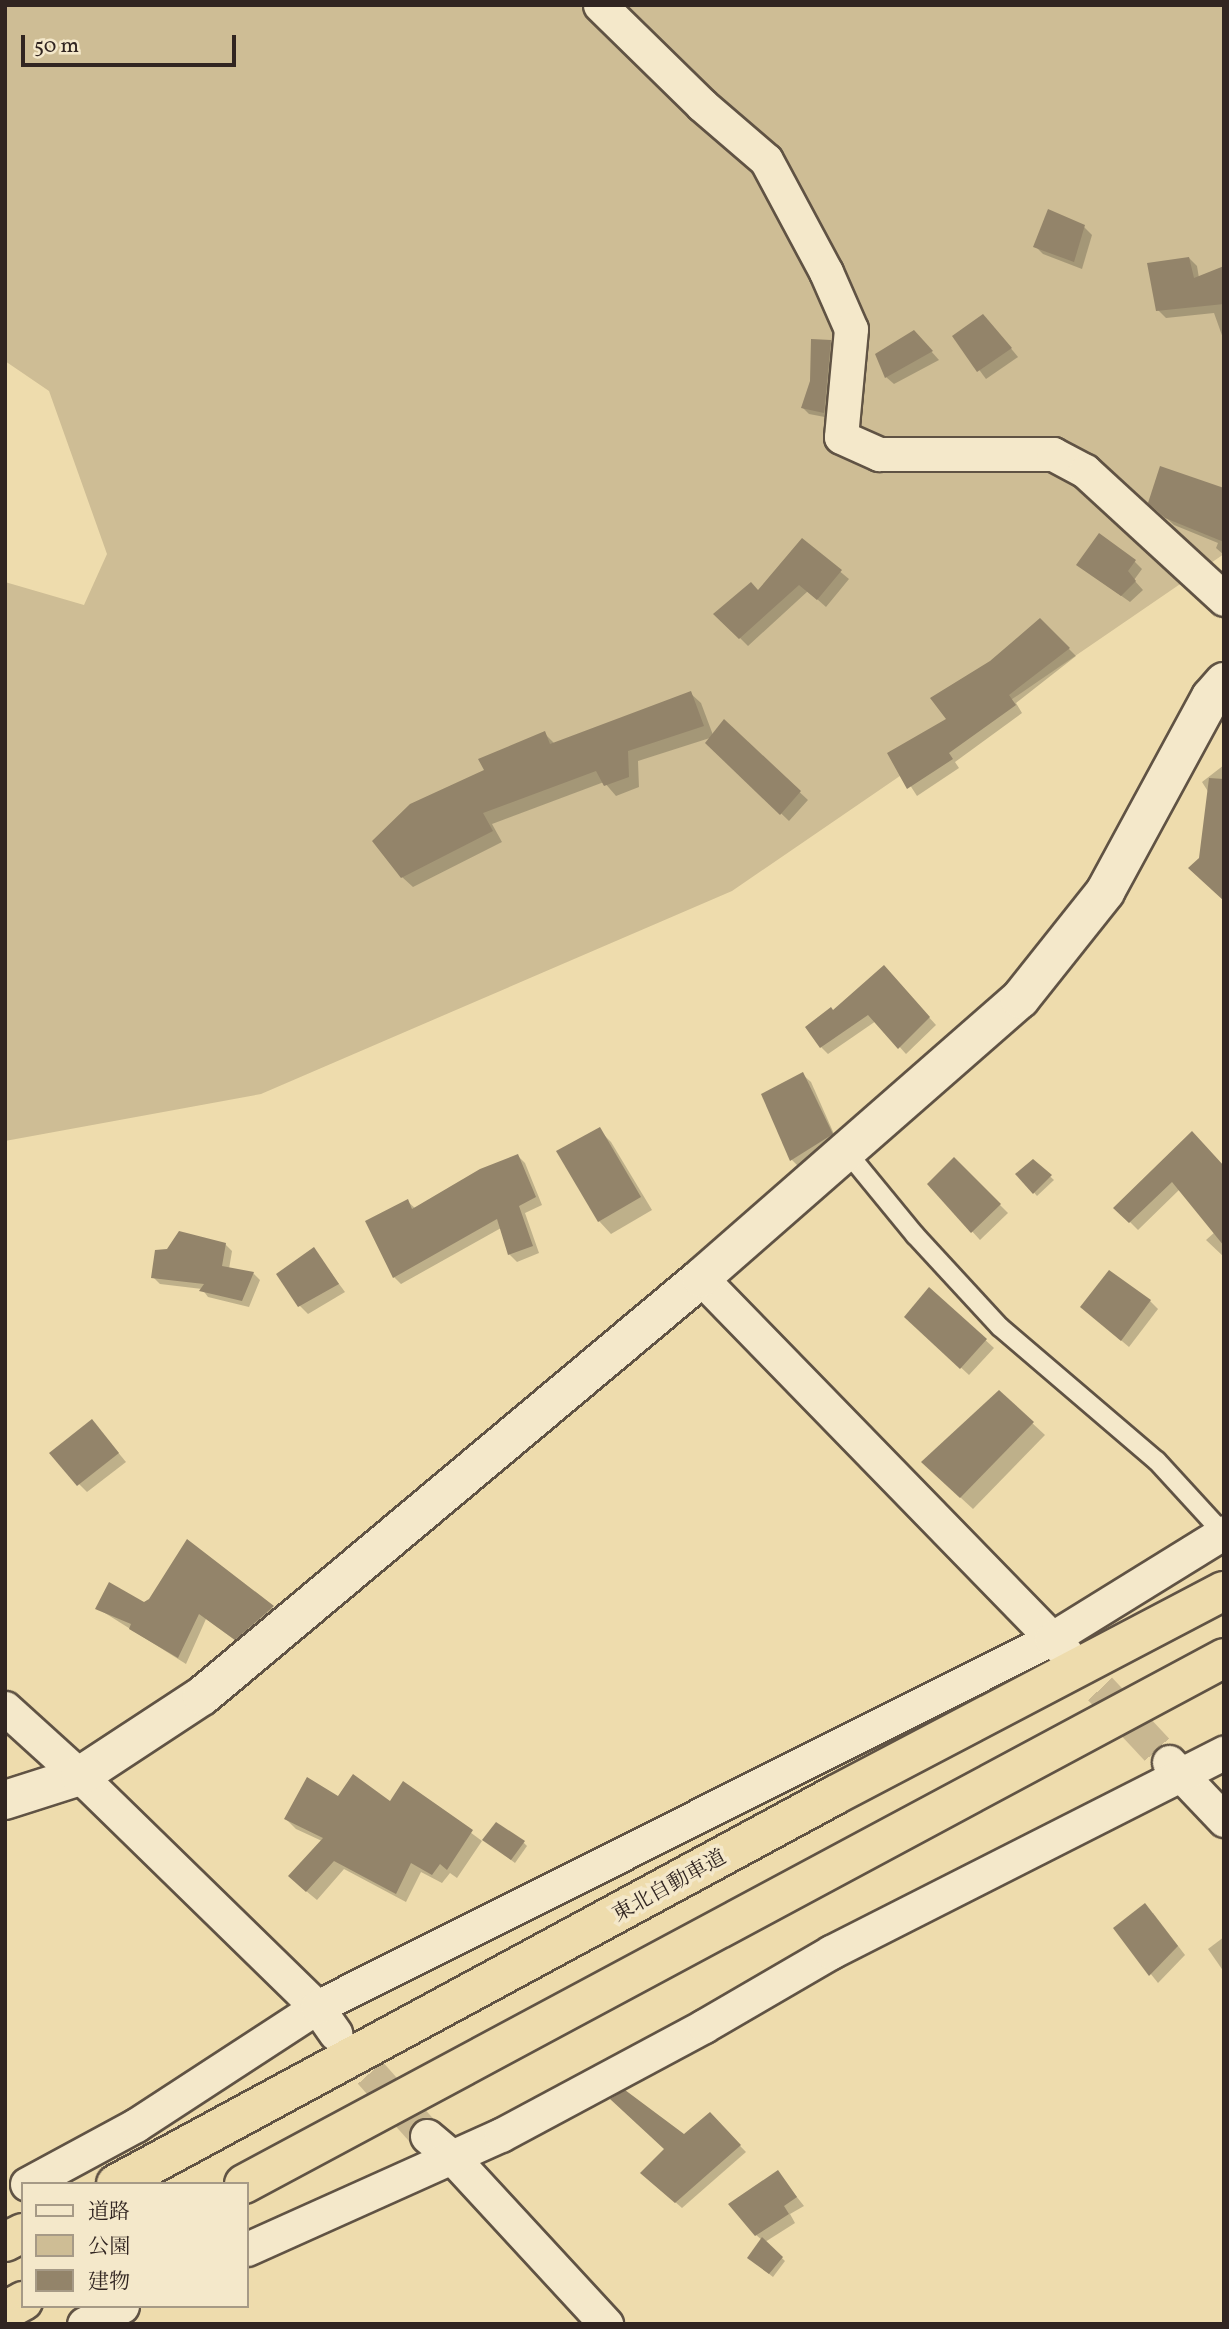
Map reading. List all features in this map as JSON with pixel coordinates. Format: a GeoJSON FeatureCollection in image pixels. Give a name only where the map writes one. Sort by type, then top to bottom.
{"type":"FeatureCollection","features":[{"type":"Feature","properties":{"kind":"highway","name":"東北自動車道"},"geometry":{"type":"LineString","coordinates":[[121,2182],[835,1796],[1224,1591]]}},
{"type":"Feature","properties":{"kind":"highway"},"geometry":{"type":"LineString","coordinates":[[248,2182],[1224,1658]]}},
{"type":"Feature","properties":{"kind":"highway"},"geometry":{"type":"LineString","coordinates":[[5,2242],[21,2234]]}},
{"type":"Feature","properties":{"kind":"highway"},"geometry":{"type":"LineString","coordinates":[[5,2311],[21,2302]]}},
{"type":"Feature","properties":{"kind":"street"},"geometry":{"type":"LineString","coordinates":[[600,5],[702,105],[766,160],[826,272],[851,329],[841,437],[879,454],[1053,454],[1084,471],[1224,599]]}},
{"type":"Feature","properties":{"kind":"street"},"geometry":{"type":"LineString","coordinates":[[5,1801],[80,1776],[202,1696],[701,1278],[1020,999],[1105,892],[1211,697],[1224,682]]}},
{"type":"Feature","properties":{"kind":"street"},"geometry":{"type":"LineString","coordinates":[[701,1278],[1058,1646]]}},
{"type":"Feature","properties":{"kind":"street"},"geometry":{"type":"LineString","coordinates":[[31,2182],[326,2020],[1058,1646],[1224,1532]]}},
{"type":"Feature","properties":{"kind":"street"},"geometry":{"type":"LineString","coordinates":[[5,1708],[80,1776],[326,2020]]}},
{"type":"Feature","properties":{"kind":"street"},"geometry":{"type":"LineString","coordinates":[[248,2248],[439,2146],[501,2136],[705,2026],[831,1952],[1175,1769],[1224,1753]]}},
{"type":"Feature","properties":{"kind":"street"},"geometry":{"type":"LineString","coordinates":[[1175,1769],[1224,1820]]}},
{"type":"Feature","properties":{"kind":"street"},"geometry":{"type":"LineString","coordinates":[[439,2146],[606,2324]]}},
{"type":"Feature","properties":{"kind":"street"},"geometry":{"type":"LineString","coordinates":[[5,2196],[21,2187]]}},
{"type":"Feature","properties":{"kind":"street"},"geometry":{"type":"LineString","coordinates":[[84,2324],[118,2308]]}},
{"type":"Feature","properties":{"kind":"lane"},"geometry":{"type":"LineString","coordinates":[[846,1151],[915,1235],[1000,1327],[1157,1461],[1224,1532]]}},
{"type":"Feature","properties":{"kind":"green space"},"geometry":{"type":"Polygon","coordinates":[[[5,5],[1224,5],[1224,554],[732,891],[261,1094],[5,1141],[5,582],[84,605],[107,554],[49,391],[5,361],[5,5]]]}},
{"type":"Feature","properties":{"kind":"building"},"geometry":{"type":"Polygon","coordinates":[[[1048,209],[1085,225],[1074,262],[1033,247],[1048,209]]]}},
{"type":"Feature","properties":{"kind":"building"},"geometry":{"type":"Polygon","coordinates":[[[1189,257],[1194,278],[1224,266],[1224,304],[1156,311],[1147,263],[1189,257]]]}},
{"type":"Feature","properties":{"kind":"building"},"geometry":{"type":"Polygon","coordinates":[[[983,314],[1012,348],[977,372],[952,336],[983,314]]]}},
{"type":"Feature","properties":{"kind":"building"},"geometry":{"type":"Polygon","coordinates":[[[914,330],[933,351],[885,378],[875,354],[914,330]]]}},
{"type":"Feature","properties":{"kind":"building"},"geometry":{"type":"Polygon","coordinates":[[[811,339],[831,340],[824,413],[801,408],[810,381],[811,339]]]}},
{"type":"Feature","properties":{"kind":"building"},"geometry":{"type":"Polygon","coordinates":[[[1160,466],[1224,488],[1224,542],[1165,518],[1148,503],[1160,466]]]}},
{"type":"Feature","properties":{"kind":"building"},"geometry":{"type":"Polygon","coordinates":[[[1099,533],[1136,560],[1128,571],[1136,581],[1121,596],[1076,565],[1099,533]]]}},
{"type":"Feature","properties":{"kind":"building"},"geometry":{"type":"Polygon","coordinates":[[[802,538],[842,570],[817,600],[799,585],[739,639],[713,614],[751,582],[758,590],[802,538]]]}},
{"type":"Feature","properties":{"kind":"building"},"geometry":{"type":"Polygon","coordinates":[[[1040,618],[1070,648],[1009,695],[1016,705],[949,753],[953,759],[907,789],[887,753],[946,719],[930,698],[990,661],[1040,618]]]}},
{"type":"Feature","properties":{"kind":"building"},"geometry":{"type":"Polygon","coordinates":[[[691,691],[704,726],[628,751],[629,777],[604,786],[596,771],[483,813],[493,831],[401,878],[372,841],[410,804],[484,770],[478,759],[545,731],[550,744],[691,691]]]}},
{"type":"Feature","properties":{"kind":"building"},"geometry":{"type":"Polygon","coordinates":[[[724,719],[801,791],[780,815],[705,743],[724,719]]]}},
{"type":"Feature","properties":{"kind":"building"},"geometry":{"type":"Polygon","coordinates":[[[1209,778],[1224,779],[1224,901],[1188,868],[1199,858],[1209,778]]]}},
{"type":"Feature","properties":{"kind":"building"},"geometry":{"type":"Polygon","coordinates":[[[884,965],[930,1017],[898,1049],[868,1015],[820,1048],[805,1027],[831,1007],[833,1010],[884,965]]]}},
{"type":"Feature","properties":{"kind":"building"},"geometry":{"type":"Polygon","coordinates":[[[803,1072],[833,1134],[790,1161],[761,1094],[803,1072]]]}},
{"type":"Feature","properties":{"kind":"building"},"geometry":{"type":"Polygon","coordinates":[[[600,1127],[641,1197],[598,1222],[556,1151],[600,1127]]]}},
{"type":"Feature","properties":{"kind":"building"},"geometry":{"type":"Polygon","coordinates":[[[1192,1131],[1224,1166],[1224,1246],[1172,1182],[1129,1223],[1113,1208],[1192,1131]]]}},
{"type":"Feature","properties":{"kind":"building"},"geometry":{"type":"Polygon","coordinates":[[[518,1154],[536,1197],[519,1206],[533,1246],[508,1255],[497,1219],[393,1278],[365,1221],[408,1199],[412,1209],[480,1169],[518,1154]]]}},
{"type":"Feature","properties":{"kind":"building"},"geometry":{"type":"Polygon","coordinates":[[[954,1157],[1001,1204],[971,1233],[927,1184],[954,1157]]]}},
{"type":"Feature","properties":{"kind":"building"},"geometry":{"type":"Polygon","coordinates":[[[1033,1159],[1052,1175],[1033,1194],[1015,1174],[1033,1159]]]}},
{"type":"Feature","properties":{"kind":"building"},"geometry":{"type":"Polygon","coordinates":[[[179,1231],[226,1243],[222,1266],[254,1272],[242,1301],[199,1291],[204,1284],[151,1278],[155,1250],[167,1249],[179,1231]]]}},
{"type":"Feature","properties":{"kind":"building"},"geometry":{"type":"Polygon","coordinates":[[[314,1247],[339,1284],[298,1307],[276,1274],[314,1247]]]}},
{"type":"Feature","properties":{"kind":"building"},"geometry":{"type":"Polygon","coordinates":[[[1109,1270],[1151,1300],[1121,1341],[1080,1307],[1109,1270]]]}},
{"type":"Feature","properties":{"kind":"building"},"geometry":{"type":"Polygon","coordinates":[[[929,1287],[987,1339],[960,1369],[904,1317],[929,1287]]]}},
{"type":"Feature","properties":{"kind":"building"},"geometry":{"type":"Polygon","coordinates":[[[999,1390],[1034,1422],[960,1498],[921,1462],[999,1390]]]}},
{"type":"Feature","properties":{"kind":"building"},"geometry":{"type":"Polygon","coordinates":[[[92,1419],[119,1453],[77,1486],[49,1453],[92,1419]]]}},
{"type":"Feature","properties":{"kind":"building"},"geometry":{"type":"Polygon","coordinates":[[[187,1539],[274,1606],[235,1640],[199,1614],[178,1658],[129,1629],[131,1624],[95,1609],[109,1582],[144,1602],[149,1599],[187,1539]]]}},
{"type":"Feature","properties":{"kind":"building"},"geometry":{"type":"Polygon","coordinates":[[[353,1774],[390,1801],[403,1781],[473,1830],[447,1870],[440,1864],[432,1875],[411,1863],[396,1894],[334,1861],[306,1892],[288,1876],[323,1838],[284,1819],[307,1777],[338,1796],[353,1774]]]}},
{"type":"Feature","properties":{"kind":"building"},"geometry":{"type":"Polygon","coordinates":[[[496,1822],[525,1841],[511,1860],[482,1840],[496,1822]]]}},
{"type":"Feature","properties":{"kind":"building"},"geometry":{"type":"Polygon","coordinates":[[[1145,1903],[1178,1946],[1149,1976],[1113,1928],[1145,1903]]]}},
{"type":"Feature","properties":{"kind":"building"},"geometry":{"type":"Polygon","coordinates":[[[625,2090],[684,2134],[710,2112],[741,2145],[675,2203],[640,2173],[664,2149],[610,2099],[625,2090]]]}},
{"type":"Feature","properties":{"kind":"building"},"geometry":{"type":"Polygon","coordinates":[[[778,2170],[797,2197],[784,2206],[789,2214],[755,2236],[728,2204],[778,2170]]]}},
{"type":"Feature","properties":{"kind":"building"},"geometry":{"type":"Polygon","coordinates":[[[762,2237],[783,2257],[769,2274],[747,2258],[762,2237]]]}},
{"type":"Feature","properties":{"kind":"tunnel"},"geometry":{"type":"LineString","coordinates":[[1066,1652],[1169,1762]]}},
{"type":"Feature","properties":{"kind":"tunnel"},"geometry":{"type":"LineString","coordinates":[[337,2035],[427,2136]]}}]}
